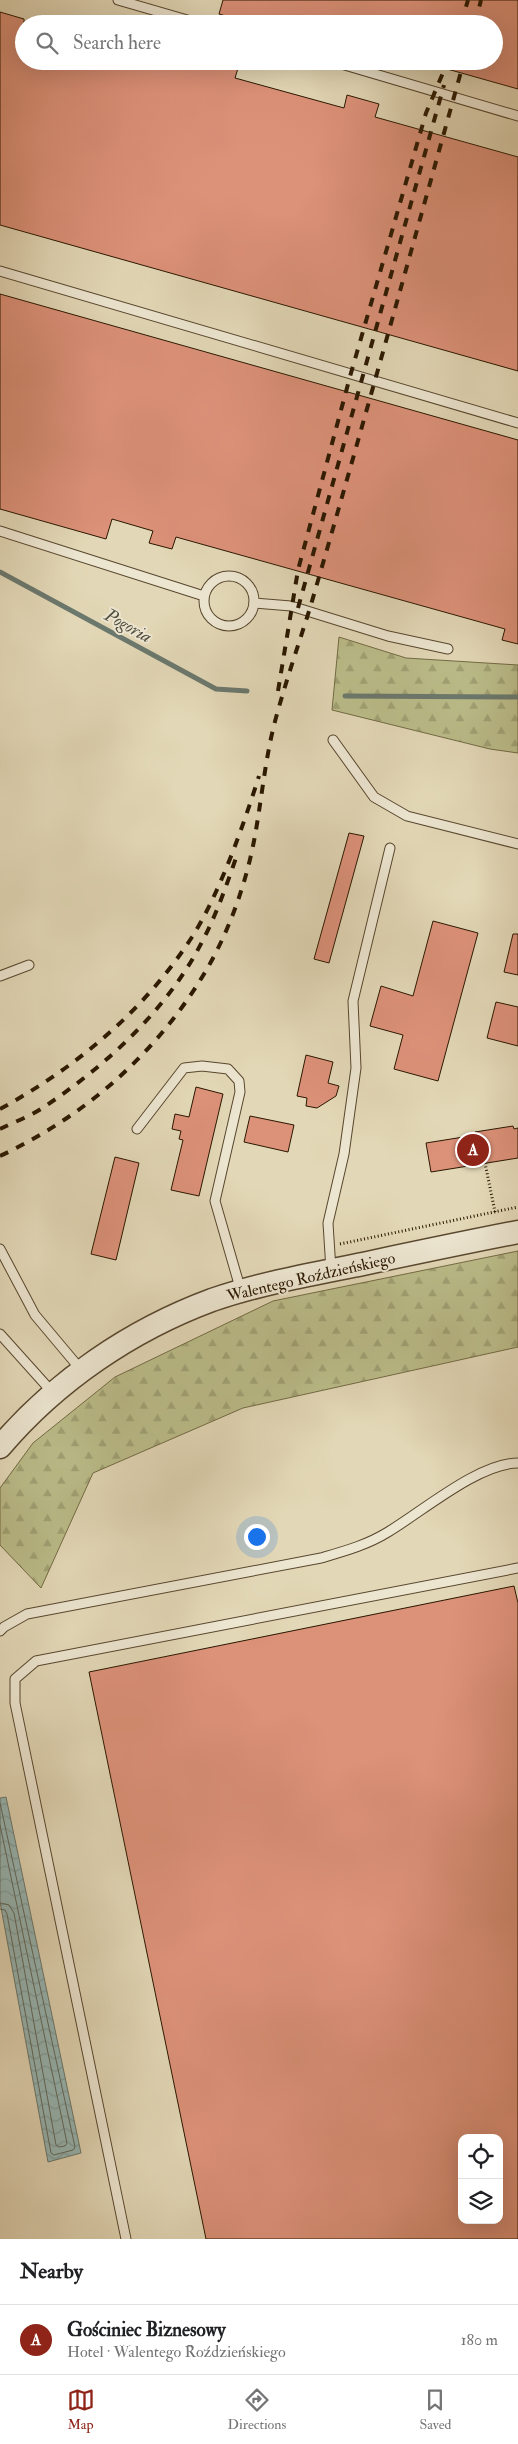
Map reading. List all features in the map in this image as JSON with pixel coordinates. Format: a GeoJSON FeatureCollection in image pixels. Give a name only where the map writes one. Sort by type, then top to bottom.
{"type":"FeatureCollection","features":[{"type":"Feature","properties":{"kind":"street","name":"Walentego Roździeńskiego"},"geometry":{"type":"LineString","coordinates":[[0,1447],[53,1393],[118,1346],[164,1321],[212,1300],[241,1291],[331,1270],[518,1232]]}},
{"type":"Feature","properties":{"kind":"lane"},"geometry":{"type":"LineString","coordinates":[[118,0],[170,15]]}},
{"type":"Feature","properties":{"kind":"lane"},"geometry":{"type":"LineString","coordinates":[[362,70],[518,116]]}},
{"type":"Feature","properties":{"kind":"lane"},"geometry":{"type":"LineString","coordinates":[[0,271],[518,423]]}},
{"type":"Feature","properties":{"kind":"lane"},"geometry":{"type":"LineString","coordinates":[[0,531],[204,596]]}},
{"type":"Feature","properties":{"kind":"lane"},"geometry":{"type":"LineString","coordinates":[[232,576],[246,582],[254,596],[254,603],[252,611],[241,623],[225,626],[218,623],[206,612],[204,596],[207,589],[218,578],[232,576]]}},
{"type":"Feature","properties":{"kind":"lane"},"geometry":{"type":"LineString","coordinates":[[254,603],[292,606],[388,636],[448,649]]}},
{"type":"Feature","properties":{"kind":"lane"},"geometry":{"type":"LineString","coordinates":[[333,740],[374,797],[407,816],[518,844]]}},
{"type":"Feature","properties":{"kind":"lane"},"geometry":{"type":"LineString","coordinates":[[331,1270],[328,1223],[344,1154],[356,1068],[353,1001],[390,848]]}},
{"type":"Feature","properties":{"kind":"lane"},"geometry":{"type":"LineString","coordinates":[[0,976],[29,965]]}},
{"type":"Feature","properties":{"kind":"lane"},"geometry":{"type":"LineString","coordinates":[[137,1130],[184,1068],[202,1066],[228,1070],[239,1081],[240,1092],[215,1201],[218,1217],[241,1291]]}},
{"type":"Feature","properties":{"kind":"lane"},"geometry":{"type":"LineString","coordinates":[[0,1249],[35,1315],[82,1371]]}},
{"type":"Feature","properties":{"kind":"lane"},"geometry":{"type":"LineString","coordinates":[[0,1334],[53,1393]]}},
{"type":"Feature","properties":{"kind":"lane"},"geometry":{"type":"LineString","coordinates":[[0,1631],[27,1614],[321,1558],[355,1549],[386,1533],[487,1468],[518,1463]]}},
{"type":"Feature","properties":{"kind":"lane"},"geometry":{"type":"LineString","coordinates":[[126,2239],[15,1703],[15,1679],[36,1661],[518,1568]]}},
{"type":"Feature","properties":{"kind":"path"},"geometry":{"type":"LineString","coordinates":[[485,1163],[494,1212]]}},
{"type":"Feature","properties":{"kind":"green space"},"geometry":{"type":"Polygon","coordinates":[[[339,637],[406,658],[518,665],[518,753],[490,749],[332,710],[339,637]]]}},
{"type":"Feature","properties":{"kind":"green space"},"geometry":{"type":"Polygon","coordinates":[[[518,1251],[518,1347],[243,1408],[93,1473],[41,1588],[0,1545],[0,1488],[33,1443],[115,1377],[273,1301],[518,1251]]]}},
{"type":"Feature","properties":{"kind":"water"},"geometry":{"type":"Polygon","coordinates":[[[6,1797],[81,2153],[48,2162],[0,1902],[0,1798],[6,1797]]]}},
{"type":"Feature","properties":{"kind":"building"},"geometry":{"type":"Polygon","coordinates":[[[223,0],[518,0],[518,89],[451,70],[503,70],[503,15],[219,14],[223,0]]]}},
{"type":"Feature","properties":{"kind":"building"},"geometry":{"type":"Polygon","coordinates":[[[0,12],[15,16],[15,70],[237,70],[235,78],[344,108],[347,95],[379,104],[375,117],[518,157],[518,371],[0,225],[0,12]]]}},
{"type":"Feature","properties":{"kind":"building"},"geometry":{"type":"Polygon","coordinates":[[[0,294],[518,440],[518,644],[502,640],[505,629],[176,537],[172,549],[149,543],[153,531],[112,519],[106,539],[0,509],[0,294]]]}},
{"type":"Feature","properties":{"kind":"building"},"geometry":{"type":"Polygon","coordinates":[[[349,833],[364,836],[329,963],[314,959],[349,833]]]}},
{"type":"Feature","properties":{"kind":"building"},"geometry":{"type":"Polygon","coordinates":[[[433,921],[478,933],[438,1081],[394,1069],[403,1035],[370,1026],[381,986],[413,996],[433,921]]]}},
{"type":"Feature","properties":{"kind":"building"},"geometry":{"type":"Polygon","coordinates":[[[513,934],[518,934],[518,975],[504,972],[513,934]]]}},
{"type":"Feature","properties":{"kind":"building"},"geometry":{"type":"Polygon","coordinates":[[[496,1002],[518,1007],[518,1046],[487,1038],[496,1002]]]}},
{"type":"Feature","properties":{"kind":"building"},"geometry":{"type":"Polygon","coordinates":[[[306,1055],[333,1062],[328,1083],[339,1086],[336,1096],[317,1108],[306,1106],[307,1098],[297,1096],[306,1055]]]}},
{"type":"Feature","properties":{"kind":"building"},"geometry":{"type":"Polygon","coordinates":[[[196,1087],[223,1094],[199,1196],[171,1190],[183,1140],[179,1139],[181,1131],[172,1129],[175,1114],[189,1117],[196,1087]]]}},
{"type":"Feature","properties":{"kind":"building"},"geometry":{"type":"Polygon","coordinates":[[[250,1116],[294,1125],[288,1152],[244,1142],[250,1116]]]}},
{"type":"Feature","properties":{"kind":"building"},"geometry":{"type":"Polygon","coordinates":[[[513,1126],[514,1129],[518,1128],[518,1158],[431,1172],[426,1143],[476,1135],[475,1132],[513,1126]]]}},
{"type":"Feature","properties":{"kind":"building"},"geometry":{"type":"Polygon","coordinates":[[[115,1157],[139,1163],[116,1260],[91,1254],[115,1157]]]}},
{"type":"Feature","properties":{"kind":"building"},"geometry":{"type":"Polygon","coordinates":[[[514,1586],[518,1603],[518,2239],[206,2239],[89,1672],[514,1586]]]}},
{"type":"Feature","properties":{"kind":"waterway","name":"Pogoria"},"geometry":{"type":"LineString","coordinates":[[0,572],[216,689],[247,691]]}},
{"type":"Feature","properties":{"kind":"waterway","name":"Pogoria"},"geometry":{"type":"LineString","coordinates":[[345,696],[518,697]]}},
{"type":"Feature","properties":{"kind":"railway"},"geometry":{"type":"LineString","coordinates":[[464,15],[468,0]]}},
{"type":"Feature","properties":{"kind":"railway"},"geometry":{"type":"LineString","coordinates":[[477,15],[481,0]]}},
{"type":"Feature","properties":{"kind":"railway"},"geometry":{"type":"LineString","coordinates":[[278,691],[298,570],[351,373],[426,113],[444,70]]}},
{"type":"Feature","properties":{"kind":"railway"},"geometry":{"type":"LineString","coordinates":[[0,1156],[61,1122],[116,1080],[141,1056],[164,1031],[185,1003],[221,943],[241,893],[250,858],[269,746],[277,714],[330,540],[462,70]]}},
{"type":"Feature","properties":{"kind":"railway"},"geometry":{"type":"LineString","coordinates":[[298,608],[444,85]]}},
{"type":"Feature","properties":{"kind":"railway"},"geometry":{"type":"LineString","coordinates":[[0,1109],[56,1075],[107,1035],[153,989],[173,964],[192,937],[212,901],[238,837],[259,776]]}},
{"type":"Feature","properties":{"kind":"railway"},"geometry":{"type":"LineString","coordinates":[[0,1129],[39,1110],[68,1090],[113,1053],[154,1012],[189,965],[203,940],[226,888],[237,855]]}},
{"type":"Feature","properties":{"kind":"place","name":"Gościniec Biznesowy"},"geometry":{"type":"Point","coordinates":[473,1150]}}]}
